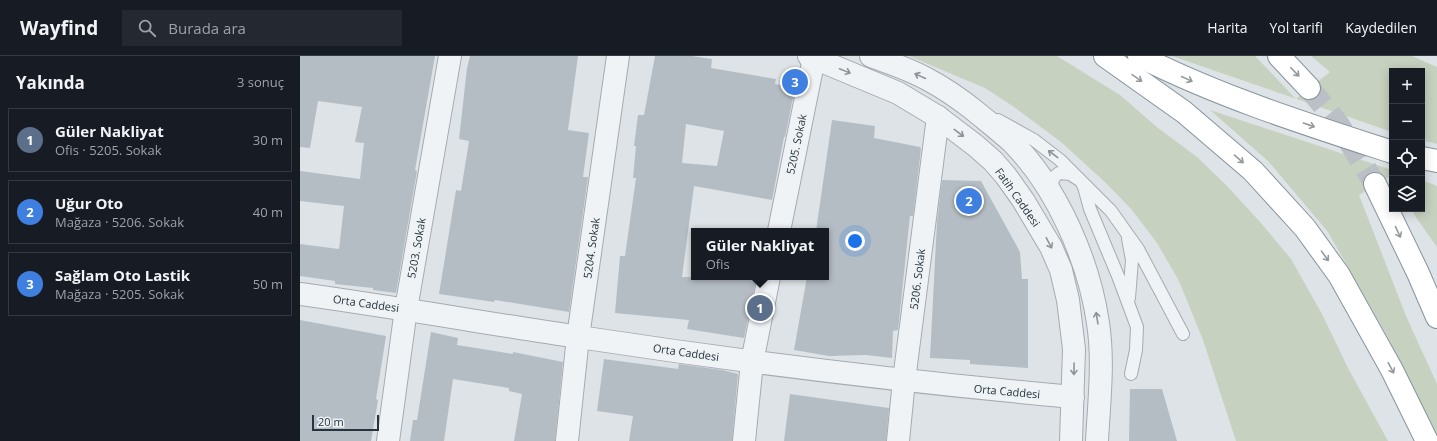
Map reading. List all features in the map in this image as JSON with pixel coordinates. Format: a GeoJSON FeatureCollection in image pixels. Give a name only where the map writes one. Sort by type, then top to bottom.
{"type":"FeatureCollection","features":[{"type":"Feature","properties":{"kind":"highway"},"geometry":{"type":"LineString","coordinates":[[1105,56],[1184,112],[1253,171],[1305,228],[1339,275],[1392,370],[1427,441]]}},
{"type":"Feature","properties":{"kind":"highway"},"geometry":{"type":"LineString","coordinates":[[1139,56],[1190,81],[1247,104],[1389,151]]}},
{"type":"Feature","properties":{"kind":"highway"},"geometry":{"type":"LineString","coordinates":[[1280,56],[1309,88]]}},
{"type":"Feature","properties":{"kind":"highway"},"geometry":{"type":"LineString","coordinates":[[1425,159],[1437,162]]}},
{"type":"Feature","properties":{"kind":"highway"},"geometry":{"type":"LineString","coordinates":[[1375,184],[1418,273],[1437,317]]}},
{"type":"Feature","properties":{"kind":"street","name":"5203. Sokak"},"geometry":{"type":"LineString","coordinates":[[388,441],[406,309],[450,56]]}},
{"type":"Feature","properties":{"kind":"street","name":"5204. Sokak"},"geometry":{"type":"LineString","coordinates":[[567,441],[578,337],[618,56]]}},
{"type":"Feature","properties":{"kind":"street"},"geometry":{"type":"LineString","coordinates":[[871,56],[913,72],[944,89],[994,126],[1012,143],[1035,171],[1053,197],[1076,242],[1089,279],[1094,301],[1101,350],[1097,441]]}},
{"type":"Feature","properties":{"kind":"street","name":"Fatih Caddesi"},"geometry":{"type":"LineString","coordinates":[[812,57],[898,93],[938,117],[993,161],[1013,186],[1051,246],[1061,270],[1068,300],[1073,334],[1074,366],[1071,441]]}},
{"type":"Feature","properties":{"kind":"street","name":"5205. Sokak"},"geometry":{"type":"LineString","coordinates":[[779,228],[812,57]]}},
{"type":"Feature","properties":{"kind":"street","name":"5206. Sokak"},"geometry":{"type":"LineString","coordinates":[[898,441],[904,380],[938,117]]}},
{"type":"Feature","properties":{"kind":"street"},"geometry":{"type":"LineString","coordinates":[[976,146],[994,156],[1004,154],[1004,144],[994,126]]}},
{"type":"Feature","properties":{"kind":"street"},"geometry":{"type":"LineString","coordinates":[[1013,186],[1010,171],[1014,164],[1023,163],[1035,171]]}},
{"type":"Feature","properties":{"kind":"street"},"geometry":{"type":"LineString","coordinates":[[744,441],[752,362],[768,280]]}},
{"type":"Feature","properties":{"kind":"street","name":"Orta Caddesi"},"geometry":{"type":"LineString","coordinates":[[300,294],[752,362],[983,389],[1073,397]]}},
{"type":"Feature","properties":{"kind":"lane"},"geometry":{"type":"LineString","coordinates":[[944,89],[1034,140],[1060,160],[1106,206],[1125,230],[1150,272],[1183,334]]}},
{"type":"Feature","properties":{"kind":"lane"},"geometry":{"type":"LineString","coordinates":[[1053,197],[1052,183],[1054,177],[1059,173],[1070,174],[1081,181],[1084,187],[1090,209],[1118,276],[1137,327],[1135,362],[1131,374]]}},
{"type":"Feature","properties":{"kind":"lane"},"geometry":{"type":"LineString","coordinates":[[1125,230],[1129,241],[1132,260],[1129,294],[1132,314]]}},
{"type":"Feature","properties":{"kind":"green space"},"geometry":{"type":"Polygon","coordinates":[[[909,56],[1057,56],[1120,95],[1158,128],[1197,157],[1227,186],[1291,259],[1322,314],[1348,368],[1388,441],[1236,441],[1203,340],[1179,281],[1157,243],[1132,210],[1106,183],[1061,142],[1014,107],[985,88],[909,56]]]}},
{"type":"Feature","properties":{"kind":"green space"},"geometry":{"type":"Polygon","coordinates":[[[1172,56],[1255,56],[1296,99],[1172,56]]]}},
{"type":"Feature","properties":{"kind":"green space"},"geometry":{"type":"Polygon","coordinates":[[[1311,56],[1412,56],[1437,67],[1437,144],[1425,141],[1425,68],[1389,68],[1389,131],[1296,99],[1330,72],[1311,56]]]}},
{"type":"Feature","properties":{"kind":"green space"},"geometry":{"type":"Polygon","coordinates":[[[1210,110],[1389,169],[1389,177],[1359,195],[1406,316],[1437,384],[1437,437],[1386,334],[1328,232],[1268,161],[1210,110]]]}},
{"type":"Feature","properties":{"kind":"green space"},"geometry":{"type":"Polygon","coordinates":[[[1425,181],[1437,186],[1437,247],[1413,212],[1425,212],[1425,181]]]}},
{"type":"Feature","properties":{"kind":"building"},"geometry":{"type":"Polygon","coordinates":[[[300,56],[435,56],[415,170],[417,171],[396,293],[373,290],[373,288],[335,284],[335,281],[300,276],[300,244],[339,249],[344,206],[300,201],[300,171],[360,179],[364,143],[355,142],[362,107],[318,101],[310,148],[300,147],[300,56]]]}},
{"type":"Feature","properties":{"kind":"building"},"geometry":{"type":"Polygon","coordinates":[[[470,56],[578,56],[568,130],[589,133],[583,177],[588,177],[569,312],[495,300],[494,302],[439,294],[456,190],[461,191],[469,141],[459,139],[467,68],[470,56]]]}},
{"type":"Feature","properties":{"kind":"building"},"geometry":{"type":"Polygon","coordinates":[[[655,56],[692,56],[712,59],[711,68],[776,79],[775,84],[795,88],[772,200],[694,186],[682,277],[691,277],[691,280],[756,280],[744,338],[687,329],[689,320],[615,313],[620,256],[625,256],[636,178],[633,178],[636,146],[634,146],[638,115],[644,115],[655,56]],[[686,124],[682,163],[717,166],[724,131],[686,124]]]}},
{"type":"Feature","properties":{"kind":"building"},"geometry":{"type":"Polygon","coordinates":[[[832,120],[875,126],[874,138],[920,147],[913,216],[910,216],[898,330],[893,331],[892,358],[866,355],[829,356],[794,350],[806,280],[829,280],[829,228],[816,228],[832,120]]]}},
{"type":"Feature","properties":{"kind":"building"},"geometry":{"type":"Polygon","coordinates":[[[942,180],[981,181],[1020,252],[1022,279],[1028,279],[1028,368],[970,364],[970,360],[930,358],[937,222],[942,180]]]}},
{"type":"Feature","properties":{"kind":"building"},"geometry":{"type":"Polygon","coordinates":[[[300,320],[386,336],[371,441],[300,441],[300,320]]]}},
{"type":"Feature","properties":{"kind":"building"},"geometry":{"type":"Polygon","coordinates":[[[431,332],[458,338],[457,345],[513,354],[513,352],[563,362],[555,441],[514,441],[522,394],[509,391],[509,388],[453,379],[444,441],[410,441],[413,420],[417,420],[431,332]]]}},
{"type":"Feature","properties":{"kind":"building"},"geometry":{"type":"Polygon","coordinates":[[[604,359],[678,369],[679,364],[722,370],[738,374],[732,441],[629,441],[633,416],[597,411],[604,359]]]}},
{"type":"Feature","properties":{"kind":"building"},"geometry":{"type":"Polygon","coordinates":[[[1130,389],[1162,389],[1177,441],[1129,441],[1130,389]]]}},
{"type":"Feature","properties":{"kind":"building"},"geometry":{"type":"Polygon","coordinates":[[[790,394],[889,408],[886,441],[784,441],[790,394]]]}},
{"type":"Feature","properties":{"kind":"tunnel"},"geometry":{"type":"LineString","coordinates":[[1309,88],[1339,125],[1375,184]]}},
{"type":"Feature","properties":{"kind":"place","name":"Sağlam Oto Lastik"},"geometry":{"type":"Point","coordinates":[795,82]}},
{"type":"Feature","properties":{"kind":"place","name":"Uğur Oto"},"geometry":{"type":"Point","coordinates":[969,201]}},
{"type":"Feature","properties":{"kind":"place","name":"Güler Nakliyat"},"geometry":{"type":"Point","coordinates":[760,308]}}]}
